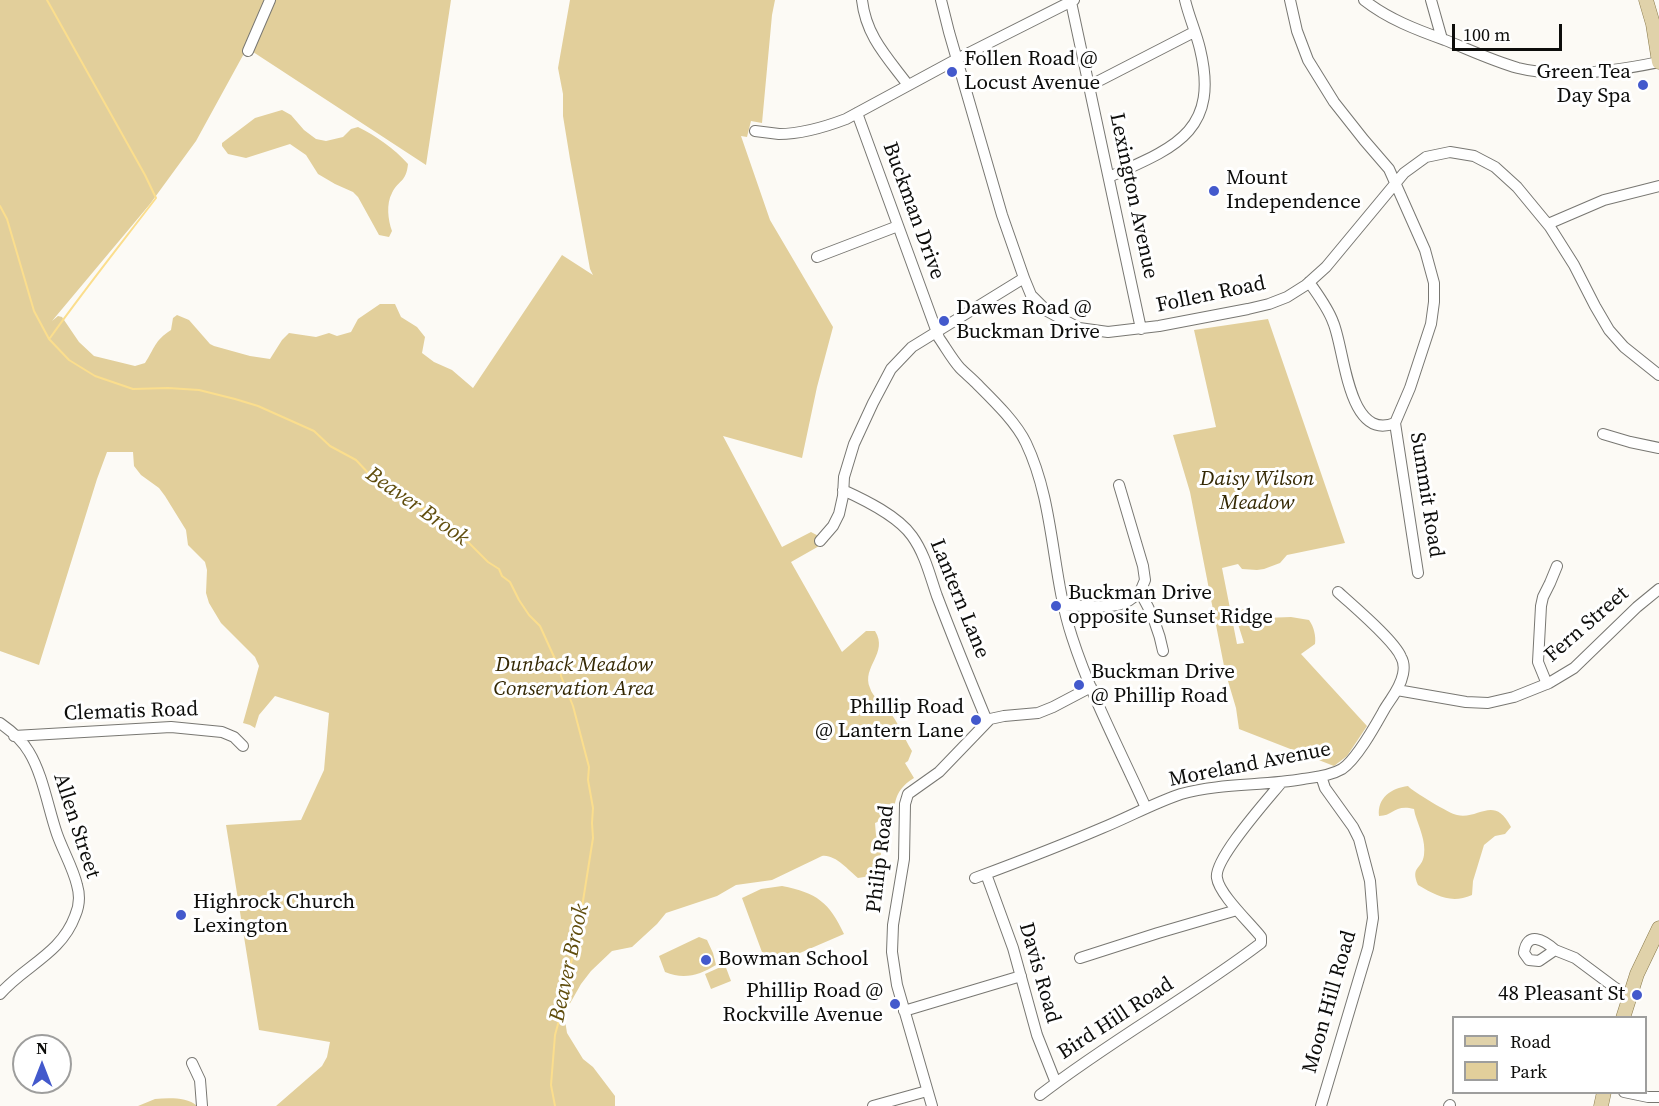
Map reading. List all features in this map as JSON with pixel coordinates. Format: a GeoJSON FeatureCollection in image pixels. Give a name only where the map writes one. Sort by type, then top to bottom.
{"type":"FeatureCollection","features":[{"type":"Feature","properties":{"kind":"main road"},"geometry":{"type":"LineString","coordinates":[[1646,0],[1657,41],[1659,62]]}},
{"type":"Feature","properties":{"kind":"main road"},"geometry":{"type":"LineString","coordinates":[[1623,1016],[1637,974],[1659,928]]}},
{"type":"Feature","properties":{"kind":"street"},"geometry":{"type":"LineString","coordinates":[[248,51],[270,0]]}},
{"type":"Feature","properties":{"kind":"street"},"geometry":{"type":"LineString","coordinates":[[862,0],[863,14],[868,28],[908,85]]}},
{"type":"Feature","properties":{"kind":"street","name":"Follen Road"},"geometry":{"type":"LineString","coordinates":[[941,0],[1002,215],[1031,295],[1047,311],[1079,328],[1108,332],[1141,329],[1269,304],[1287,297],[1326,267],[1404,173],[1426,157],[1450,152],[1474,156],[1495,167],[1517,188],[1548,224],[1610,330],[1624,347],[1659,375]]}},
{"type":"Feature","properties":{"kind":"street"},"geometry":{"type":"LineString","coordinates":[[1108,177],[1174,144],[1199,118],[1204,101],[1205,78],[1200,48],[1185,0]]}},
{"type":"Feature","properties":{"kind":"street","name":"Summit Road"},"geometry":{"type":"LineString","coordinates":[[1290,0],[1297,31],[1308,60],[1334,102],[1389,169],[1425,250],[1434,283],[1431,324],[1424,351],[1395,423],[1418,573]]}},
{"type":"Feature","properties":{"kind":"street"},"geometry":{"type":"LineString","coordinates":[[1364,0],[1392,18],[1489,59],[1521,68],[1577,73],[1659,62]]}},
{"type":"Feature","properties":{"kind":"street"},"geometry":{"type":"LineString","coordinates":[[1431,0],[1442,39]]}},
{"type":"Feature","properties":{"kind":"street"},"geometry":{"type":"LineString","coordinates":[[755,130],[780,134],[830,125],[1072,1]]}},
{"type":"Feature","properties":{"kind":"street","name":"Lexington Avenue"},"geometry":{"type":"LineString","coordinates":[[1072,1],[1141,329]]}},
{"type":"Feature","properties":{"kind":"street"},"geometry":{"type":"LineString","coordinates":[[1089,86],[1194,32]]}},
{"type":"Feature","properties":{"kind":"street","name":"Buckman Drive"},"geometry":{"type":"LineString","coordinates":[[856,113],[937,332],[960,369],[983,390],[1013,424],[1032,455],[1044,492],[1064,606],[1072,637],[1091,687],[1146,808]]}},
{"type":"Feature","properties":{"kind":"street"},"geometry":{"type":"LineString","coordinates":[[1548,224],[1604,200],[1659,186]]}},
{"type":"Feature","properties":{"kind":"street"},"geometry":{"type":"LineString","coordinates":[[817,257],[898,226]]}},
{"type":"Feature","properties":{"kind":"street"},"geometry":{"type":"LineString","coordinates":[[820,541],[838,514],[844,477],[854,444],[891,369],[912,346],[1024,278]]}},
{"type":"Feature","properties":{"kind":"street"},"geometry":{"type":"LineString","coordinates":[[1309,282],[1333,322],[1355,403],[1371,422],[1380,426],[1395,423]]}},
{"type":"Feature","properties":{"kind":"street"},"geometry":{"type":"LineString","coordinates":[[1603,434],[1659,447]]}},
{"type":"Feature","properties":{"kind":"street"},"geometry":{"type":"LineString","coordinates":[[1064,606],[1082,604],[1111,606],[1129,601],[1140,592],[1145,580],[1143,566],[1119,485]]}},
{"type":"Feature","properties":{"kind":"street","name":"Lantern Lane"},"geometry":{"type":"LineString","coordinates":[[843,490],[896,520],[912,536],[926,563],[987,721]]}},
{"type":"Feature","properties":{"kind":"street"},"geometry":{"type":"LineString","coordinates":[[1546,684],[1538,662],[1541,606],[1557,566]]}},
{"type":"Feature","properties":{"kind":"street","name":"Fern Street"},"geometry":{"type":"LineString","coordinates":[[1398,690],[1466,702],[1488,703],[1514,697],[1546,684],[1574,668],[1659,589]]}},
{"type":"Feature","properties":{"kind":"street"},"geometry":{"type":"LineString","coordinates":[[1140,592],[1152,613],[1163,651]]}},
{"type":"Feature","properties":{"kind":"street"},"geometry":{"type":"LineString","coordinates":[[1338,592],[1398,650],[1404,667],[1398,690]]}},
{"type":"Feature","properties":{"kind":"street"},"geometry":{"type":"LineString","coordinates":[[987,721],[1004,716],[1038,713],[1091,687]]}},
{"type":"Feature","properties":{"kind":"street","name":"Moreland Avenue"},"geometry":{"type":"LineString","coordinates":[[981,876],[1104,828],[1182,794],[1229,786],[1281,783],[1332,774],[1349,762],[1398,690]]}},
{"type":"Feature","properties":{"kind":"street","name":"Philip Road"},"geometry":{"type":"LineString","coordinates":[[932,1106],[897,985],[892,952],[893,925],[904,859],[905,804],[908,794],[939,772],[987,721]]}},
{"type":"Feature","properties":{"kind":"street","name":"Allen Street"},"geometry":{"type":"LineString","coordinates":[[0,723],[28,751],[38,771],[57,835],[77,884],[79,899],[75,917],[60,942],[50,953],[10,982],[0,994]]}},
{"type":"Feature","properties":{"kind":"street","name":"Clematis Road"},"geometry":{"type":"LineString","coordinates":[[15,736],[180,727],[222,732],[234,737],[243,746]]}},
{"type":"Feature","properties":{"kind":"street","name":"Moon Hill Road"},"geometry":{"type":"LineString","coordinates":[[1321,776],[1325,788],[1359,839],[1370,880],[1373,918],[1368,948],[1321,1106]]}},
{"type":"Feature","properties":{"kind":"street"},"geometry":{"type":"LineString","coordinates":[[1080,958],[1237,910],[1219,885],[1216,876],[1218,868],[1223,857],[1251,819],[1281,783]]}},
{"type":"Feature","properties":{"kind":"street","name":"Davis Road"},"geometry":{"type":"LineString","coordinates":[[981,876],[1013,948],[1037,1035],[1056,1083]]}},
{"type":"Feature","properties":{"kind":"street","name":"Bird Hill Road"},"geometry":{"type":"LineString","coordinates":[[1040,1095],[1094,1055],[1215,977],[1261,943],[1261,937],[1237,910]]}},
{"type":"Feature","properties":{"kind":"street"},"geometry":{"type":"LineString","coordinates":[[1555,950],[1575,958],[1630,997]]}},
{"type":"Feature","properties":{"kind":"street"},"geometry":{"type":"LineString","coordinates":[[904,1011],[1021,976]]}},
{"type":"Feature","properties":{"kind":"street"},"geometry":{"type":"LineString","coordinates":[[192,1063],[200,1080],[202,1106]]}},
{"type":"Feature","properties":{"kind":"street"},"geometry":{"type":"LineString","coordinates":[[873,1106],[927,1091]]}},
{"type":"Feature","properties":{"kind":"street"},"geometry":{"type":"LineString","coordinates":[[1634,1094],[1659,1097]]}},
{"type":"Feature","properties":{"kind":"green space","name":"Dunback Meadow Conservation Area"},"geometry":{"type":"Polygon","coordinates":[[[0,0],[451,0],[426,165],[247,48],[196,141],[150,204],[52,321],[58,316],[62,317],[79,342],[94,356],[135,366],[145,363],[158,341],[171,330],[173,318],[177,315],[189,320],[214,346],[270,359],[289,333],[316,337],[329,333],[337,336],[351,332],[358,319],[380,304],[395,304],[401,317],[417,327],[425,337],[422,353],[434,362],[452,370],[473,388],[562,255],[593,275],[570,159],[558,68],[570,0],[775,0],[762,123],[751,121],[747,137],[741,136],[770,220],[833,327],[802,458],[723,436],[782,547],[811,532],[828,541],[791,562],[842,652],[866,631],[875,631],[879,646],[869,673],[870,688],[873,695],[895,719],[912,751],[905,763],[914,778],[898,794],[894,815],[875,823],[881,854],[874,874],[858,878],[832,857],[822,856],[772,880],[736,885],[717,896],[666,913],[632,947],[612,951],[591,971],[564,1014],[567,1033],[583,1059],[593,1067],[615,1096],[615,1106],[276,1106],[322,1066],[327,1057],[330,1042],[259,1030],[226,825],[301,820],[324,770],[329,713],[275,696],[259,715],[255,728],[243,723],[259,666],[255,657],[221,623],[209,603],[206,593],[205,562],[188,545],[186,530],[165,496],[134,466],[133,452],[107,452],[39,665],[0,651],[0,0]]]}},
{"type":"Feature","properties":{"kind":"green space"},"geometry":{"type":"Polygon","coordinates":[[[282,110],[291,115],[304,130],[316,139],[326,141],[343,137],[351,129],[358,127],[384,143],[408,164],[404,178],[390,197],[388,212],[392,231],[389,237],[379,235],[353,192],[318,174],[306,155],[290,144],[246,158],[228,154],[222,146],[222,143],[255,118],[282,110]]]}},
{"type":"Feature","properties":{"kind":"green space","name":"Daisy Wilson Meadow"},"geometry":{"type":"Polygon","coordinates":[[[1268,319],[1345,543],[1287,555],[1280,563],[1264,569],[1242,569],[1238,564],[1222,568],[1237,644],[1244,643],[1238,624],[1243,609],[1255,611],[1264,618],[1291,617],[1309,620],[1311,623],[1315,644],[1301,654],[1367,726],[1347,756],[1334,766],[1239,729],[1236,708],[1225,671],[1190,492],[1173,435],[1216,427],[1194,330],[1268,319]]]}},
{"type":"Feature","properties":{"kind":"green space"},"geometry":{"type":"Polygon","coordinates":[[[1408,786],[1431,802],[1457,815],[1465,816],[1486,810],[1498,812],[1505,817],[1511,827],[1505,834],[1495,836],[1484,845],[1473,881],[1472,895],[1451,899],[1418,885],[1415,874],[1423,860],[1424,850],[1414,809],[1402,808],[1379,816],[1380,804],[1386,795],[1408,786]]]}},
{"type":"Feature","properties":{"kind":"green space"},"geometry":{"type":"Polygon","coordinates":[[[782,886],[804,892],[820,901],[833,914],[844,934],[772,965],[766,963],[742,898],[761,889],[782,886]]]}},
{"type":"Feature","properties":{"kind":"green space"},"geometry":{"type":"Polygon","coordinates":[[[699,937],[707,940],[716,965],[685,976],[665,972],[659,956],[699,937]]]}},
{"type":"Feature","properties":{"kind":"green space"},"geometry":{"type":"Polygon","coordinates":[[[725,965],[731,981],[711,989],[705,974],[725,965]]]}},
{"type":"Feature","properties":{"kind":"green space"},"geometry":{"type":"Polygon","coordinates":[[[172,1098],[197,1106],[138,1106],[155,1099],[172,1098]]]}},
{"type":"Feature","properties":{"kind":"waterway"},"geometry":{"type":"LineString","coordinates":[[47,0],[156,198],[50,338]]}},
{"type":"Feature","properties":{"kind":"waterway","name":"Beaver Brook"},"geometry":{"type":"LineString","coordinates":[[0,206],[7,219],[34,311],[49,339],[69,360],[95,376],[133,389],[199,390],[258,406],[314,431],[330,446],[356,460],[371,476],[436,515],[453,533],[468,542],[488,562],[499,569],[502,576],[510,582],[529,615],[540,626],[560,667],[561,676],[573,706],[589,767],[588,780],[593,808],[593,838],[576,945],[555,1035],[551,1085],[555,1106]]}},
{"type":"Feature","properties":{"kind":"place","name":"Follen Road @ Locust Avenue"},"geometry":{"type":"Point","coordinates":[952,72]}},
{"type":"Feature","properties":{"kind":"place","name":"Green Tea Day Spa"},"geometry":{"type":"Point","coordinates":[1643,85]}},
{"type":"Feature","properties":{"kind":"place","name":"Mount Independence"},"geometry":{"type":"Point","coordinates":[1214,191]}},
{"type":"Feature","properties":{"kind":"place","name":"Dawes Road @ Buckman Drive"},"geometry":{"type":"Point","coordinates":[944,321]}},
{"type":"Feature","properties":{"kind":"place","name":"Buckman Drive opposite Sunset Ridge"},"geometry":{"type":"Point","coordinates":[1056,606]}},
{"type":"Feature","properties":{"kind":"place","name":"Buckman Drive @ Phillip Road"},"geometry":{"type":"Point","coordinates":[1079,685]}},
{"type":"Feature","properties":{"kind":"place","name":"Phillip Road @ Lantern Lane"},"geometry":{"type":"Point","coordinates":[976,720]}},
{"type":"Feature","properties":{"kind":"place","name":"Highrock Church Lexington"},"geometry":{"type":"Point","coordinates":[181,915]}},
{"type":"Feature","properties":{"kind":"place","name":"Bowman School"},"geometry":{"type":"Point","coordinates":[706,960]}},
{"type":"Feature","properties":{"kind":"place","name":"48 Pleasant St"},"geometry":{"type":"Point","coordinates":[1637,995]}},
{"type":"Feature","properties":{"kind":"place","name":"Phillip Road @ Rockville Avenue"},"geometry":{"type":"Point","coordinates":[895,1004]}}]}
